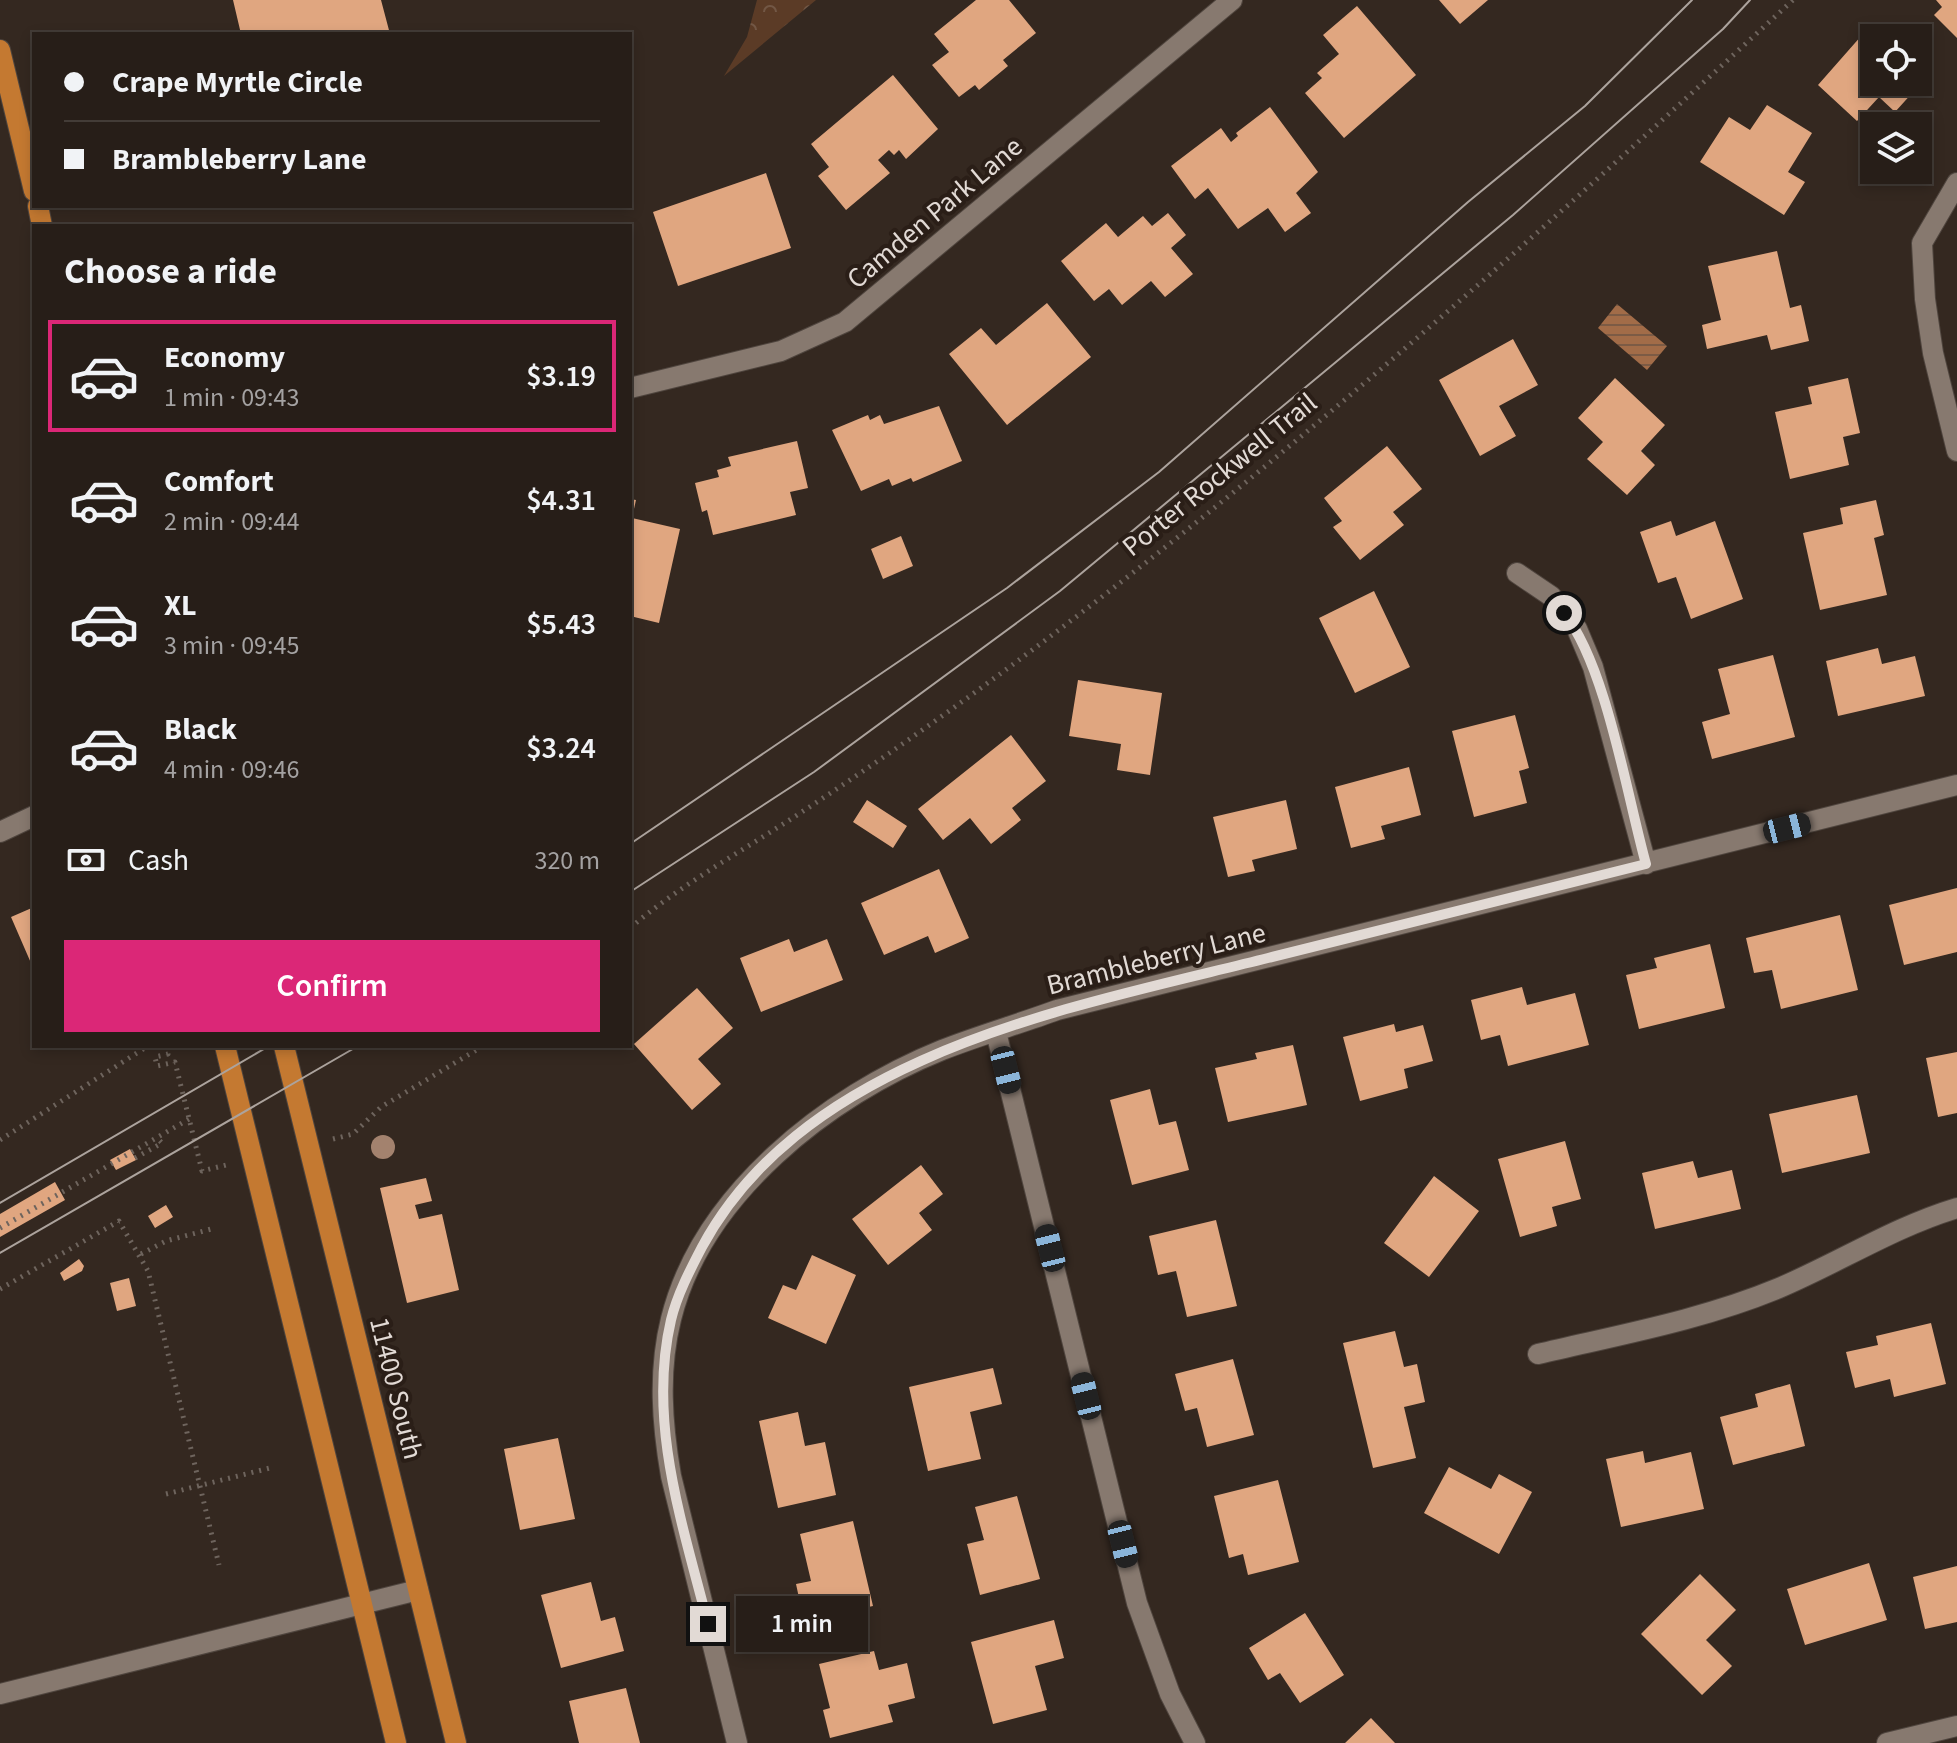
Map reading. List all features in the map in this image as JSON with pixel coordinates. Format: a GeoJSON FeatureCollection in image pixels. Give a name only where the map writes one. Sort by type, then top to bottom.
{"type":"FeatureCollection","features":[{"type":"Feature","properties":{"kind":"main road"},"geometry":{"type":"LineString","coordinates":[[0,50],[32,183]]}},
{"type":"Feature","properties":{"kind":"main road"},"geometry":{"type":"LineString","coordinates":[[225,1048],[396,1743]]}},
{"type":"Feature","properties":{"kind":"main road","name":"11400 South"},"geometry":{"type":"LineString","coordinates":[[284,1048],[456,1743]]}},
{"type":"Feature","properties":{"kind":"street","name":"Camden Park Lane"},"geometry":{"type":"LineString","coordinates":[[632,388],[781,351],[845,322],[1232,0]]}},
{"type":"Feature","properties":{"kind":"street"},"geometry":{"type":"LineString","coordinates":[[1957,183],[1922,243],[1925,299],[1933,353],[1957,451]]}},
{"type":"Feature","properties":{"kind":"street"},"geometry":{"type":"LineString","coordinates":[[1517,573],[1551,596],[1577,629],[1593,667],[1646,864]]}},
{"type":"Feature","properties":{"kind":"street","name":"Brambleberry Lane"},"geometry":{"type":"LineString","coordinates":[[737,1743],[664,1437],[664,1356],[672,1317],[690,1269],[715,1223],[756,1173],[804,1130],[891,1074],[942,1050],[1057,1010],[1957,785]]}},
{"type":"Feature","properties":{"kind":"street"},"geometry":{"type":"LineString","coordinates":[[0,832],[32,817]]}},
{"type":"Feature","properties":{"kind":"street"},"geometry":{"type":"LineString","coordinates":[[996,1032],[1137,1603],[1165,1683],[1195,1743]]}},
{"type":"Feature","properties":{"kind":"street"},"geometry":{"type":"LineString","coordinates":[[1538,1354],[1737,1304],[1781,1287],[1873,1239],[1957,1208]]}},
{"type":"Feature","properties":{"kind":"street"},"geometry":{"type":"LineString","coordinates":[[0,1694],[418,1590]]}},
{"type":"Feature","properties":{"kind":"street"},"geometry":{"type":"LineString","coordinates":[[1887,1743],[1957,1726]]}},
{"type":"Feature","properties":{"kind":"path","name":"Porter Rockwell Trail"},"geometry":{"type":"LineString","coordinates":[[632,926],[664,901],[899,746],[1120,582],[1457,300],[1793,0]]}},
{"type":"Feature","properties":{"kind":"path"},"geometry":{"type":"LineString","coordinates":[[0,1140],[145,1048]]}},
{"type":"Feature","properties":{"kind":"path"},"geometry":{"type":"LineString","coordinates":[[166,1048],[168,1054],[155,1057],[157,1066],[175,1062],[202,1171]]}},
{"type":"Feature","properties":{"kind":"path"},"geometry":{"type":"LineString","coordinates":[[353,1134],[381,1107],[480,1048]]}},
{"type":"Feature","properties":{"kind":"path"},"geometry":{"type":"LineString","coordinates":[[0,1228],[189,1119]]}},
{"type":"Feature","properties":{"kind":"path"},"geometry":{"type":"LineString","coordinates":[[135,1158],[162,1143],[159,1138],[136,1149]]}},
{"type":"Feature","properties":{"kind":"path"},"geometry":{"type":"LineString","coordinates":[[0,1289],[119,1221],[141,1254],[219,1565]]}},
{"type":"Feature","properties":{"kind":"path"},"geometry":{"type":"LineString","coordinates":[[141,1254],[166,1241],[215,1228]]}},
{"type":"Feature","properties":{"kind":"path"},"geometry":{"type":"LineString","coordinates":[[166,1494],[274,1467]]}},
{"type":"Feature","properties":{"kind":"green space"},"geometry":{"type":"Polygon","coordinates":[[[757,0],[816,0],[724,76],[747,37],[757,0]]]}},
{"type":"Feature","properties":{"kind":"shaded area"},"geometry":{"type":"Polygon","coordinates":[[[1617,304],[1667,346],[1647,370],[1598,328],[1617,304]]]}},
{"type":"Feature","properties":{"kind":"building"},"geometry":{"type":"Polygon","coordinates":[[[233,0],[381,0],[389,32],[241,32],[233,0]]]}},
{"type":"Feature","properties":{"kind":"building"},"geometry":{"type":"Polygon","coordinates":[[[976,0],[1009,0],[1036,33],[1003,60],[1008,66],[979,90],[975,85],[959,97],[932,65],[949,52],[934,34],[976,0]]]}},
{"type":"Feature","properties":{"kind":"building"},"geometry":{"type":"Polygon","coordinates":[[[1439,0],[1488,0],[1460,24],[1439,0]]]}},
{"type":"Feature","properties":{"kind":"building"},"geometry":{"type":"Polygon","coordinates":[[[1936,0],[1957,0],[1957,38],[1934,15],[1942,7],[1936,0]]]}},
{"type":"Feature","properties":{"kind":"building"},"geometry":{"type":"Polygon","coordinates":[[[1357,6],[1416,75],[1344,138],[1305,93],[1322,78],[1317,73],[1339,54],[1323,35],[1357,6]]]}},
{"type":"Feature","properties":{"kind":"building"},"geometry":{"type":"Polygon","coordinates":[[[1860,37],[1860,96],[1909,96],[1895,112],[1879,97],[1865,112],[1860,112],[1857,121],[1818,85],[1860,37]]]}},
{"type":"Feature","properties":{"kind":"building"},"geometry":{"type":"Polygon","coordinates":[[[893,75],[938,129],[906,159],[899,150],[894,155],[889,150],[878,160],[890,173],[846,210],[818,176],[829,167],[811,144],[893,75]]]}},
{"type":"Feature","properties":{"kind":"building"},"geometry":{"type":"Polygon","coordinates":[[[1767,105],[1812,133],[1788,172],[1805,182],[1784,215],[1700,162],[1729,117],[1750,130],[1767,105]]]}},
{"type":"Feature","properties":{"kind":"building"},"geometry":{"type":"Polygon","coordinates":[[[1270,107],[1318,172],[1296,193],[1311,213],[1285,232],[1268,208],[1238,229],[1208,188],[1195,199],[1171,166],[1221,128],[1231,142],[1238,136],[1236,133],[1270,107]]]}},
{"type":"Feature","properties":{"kind":"building"},"geometry":{"type":"Polygon","coordinates":[[[766,173],[791,248],[678,286],[653,212],[766,173]]]}},
{"type":"Feature","properties":{"kind":"building"},"geometry":{"type":"Polygon","coordinates":[[[1168,213],[1186,235],[1171,248],[1193,274],[1165,297],[1151,281],[1122,305],[1109,289],[1094,301],[1061,261],[1106,223],[1118,237],[1143,216],[1152,226],[1168,213]]]}},
{"type":"Feature","properties":{"kind":"building"},"geometry":{"type":"Polygon","coordinates":[[[1777,251],[1790,308],[1801,305],[1809,341],[1771,350],[1767,335],[1707,349],[1702,325],[1721,320],[1708,266],[1777,251]]]}},
{"type":"Feature","properties":{"kind":"building"},"geometry":{"type":"Polygon","coordinates":[[[1047,303],[1091,357],[1007,425],[949,354],[981,328],[996,345],[1047,303]]]}},
{"type":"Feature","properties":{"kind":"building"},"geometry":{"type":"Polygon","coordinates":[[[1513,339],[1538,385],[1499,406],[1516,436],[1480,456],[1439,380],[1513,339]]]}},
{"type":"Feature","properties":{"kind":"building"},"geometry":{"type":"Polygon","coordinates":[[[1615,378],[1665,425],[1641,451],[1655,465],[1627,495],[1587,459],[1603,442],[1578,418],[1615,378]]]}},
{"type":"Feature","properties":{"kind":"building"},"geometry":{"type":"Polygon","coordinates":[[[1848,378],[1860,433],[1843,437],[1849,465],[1790,479],[1775,412],[1812,404],[1808,387],[1848,378]]]}},
{"type":"Feature","properties":{"kind":"building"},"geometry":{"type":"Polygon","coordinates":[[[939,406],[962,461],[913,482],[911,478],[892,486],[889,479],[861,491],[832,430],[868,415],[870,420],[880,415],[884,424],[939,406]]]}},
{"type":"Feature","properties":{"kind":"building"},"geometry":{"type":"Polygon","coordinates":[[[797,441],[808,488],[790,492],[796,515],[713,535],[707,510],[702,512],[695,483],[719,477],[717,470],[731,466],[728,457],[797,441]]]}},
{"type":"Feature","properties":{"kind":"building"},"geometry":{"type":"Polygon","coordinates":[[[1387,446],[1422,489],[1393,512],[1404,525],[1360,560],[1333,527],[1342,521],[1324,498],[1387,446]]]}},
{"type":"Feature","properties":{"kind":"building"},"geometry":{"type":"Polygon","coordinates":[[[1876,500],[1884,535],[1874,538],[1887,595],[1820,610],[1803,533],[1843,524],[1840,508],[1876,500]]]}},
{"type":"Feature","properties":{"kind":"building"},"geometry":{"type":"Polygon","coordinates":[[[632,518],[680,529],[659,623],[632,616],[632,518]]]}},
{"type":"Feature","properties":{"kind":"building"},"geometry":{"type":"Polygon","coordinates":[[[1671,521],[1676,536],[1715,521],[1743,599],[1691,619],[1676,577],[1658,583],[1640,532],[1671,521]]]}},
{"type":"Feature","properties":{"kind":"building"},"geometry":{"type":"Polygon","coordinates":[[[901,536],[913,566],[883,579],[871,549],[901,536]]]}},
{"type":"Feature","properties":{"kind":"building"},"geometry":{"type":"Polygon","coordinates":[[[1374,591],[1410,667],[1355,693],[1319,618],[1374,591]]]}},
{"type":"Feature","properties":{"kind":"building"},"geometry":{"type":"Polygon","coordinates":[[[1878,648],[1882,664],[1915,656],[1925,696],[1838,716],[1826,661],[1878,648]]]}},
{"type":"Feature","properties":{"kind":"building"},"geometry":{"type":"Polygon","coordinates":[[[1773,655],[1795,737],[1712,759],[1702,722],[1730,714],[1718,669],[1773,655]]]}},
{"type":"Feature","properties":{"kind":"building"},"geometry":{"type":"Polygon","coordinates":[[[1078,680],[1162,693],[1150,775],[1117,770],[1121,744],[1069,736],[1078,680]]]}},
{"type":"Feature","properties":{"kind":"building"},"geometry":{"type":"Polygon","coordinates":[[[1515,715],[1529,768],[1519,771],[1527,803],[1474,817],[1452,731],[1515,715]]]}},
{"type":"Feature","properties":{"kind":"building"},"geometry":{"type":"Polygon","coordinates":[[[1011,735],[1046,781],[1012,808],[1021,820],[991,844],[970,818],[943,840],[918,809],[1011,735]]]}},
{"type":"Feature","properties":{"kind":"building"},"geometry":{"type":"Polygon","coordinates":[[[1409,767],[1421,815],[1381,826],[1385,839],[1351,848],[1335,787],[1409,767]]]}},
{"type":"Feature","properties":{"kind":"building"},"geometry":{"type":"Polygon","coordinates":[[[867,800],[907,826],[893,848],[853,822],[867,800]]]}},
{"type":"Feature","properties":{"kind":"building"},"geometry":{"type":"Polygon","coordinates":[[[1286,800],[1297,849],[1252,860],[1255,871],[1228,877],[1213,817],[1286,800]]]}},
{"type":"Feature","properties":{"kind":"building"},"geometry":{"type":"Polygon","coordinates":[[[939,869],[969,938],[935,953],[928,936],[884,955],[861,903],[939,869]]]}},
{"type":"Feature","properties":{"kind":"building"},"geometry":{"type":"Polygon","coordinates":[[[1957,888],[1957,952],[1904,965],[1889,905],[1957,888]]]}},
{"type":"Feature","properties":{"kind":"building"},"geometry":{"type":"Polygon","coordinates":[[[32,908],[32,965],[11,917],[32,908]]]}},
{"type":"Feature","properties":{"kind":"building"},"geometry":{"type":"Polygon","coordinates":[[[1840,915],[1858,990],[1781,1009],[1772,970],[1754,973],[1746,938],[1840,915]]]}},
{"type":"Feature","properties":{"kind":"building"},"geometry":{"type":"Polygon","coordinates":[[[789,939],[794,952],[827,939],[843,980],[761,1012],[740,958],[789,939]]]}},
{"type":"Feature","properties":{"kind":"building"},"geometry":{"type":"Polygon","coordinates":[[[1710,944],[1725,1008],[1639,1029],[1626,975],[1657,968],[1654,958],[1710,944]]]}},
{"type":"Feature","properties":{"kind":"building"},"geometry":{"type":"Polygon","coordinates":[[[1522,987],[1527,1005],[1575,993],[1589,1045],[1508,1066],[1500,1035],[1481,1040],[1471,1000],[1522,987]]]}},
{"type":"Feature","properties":{"kind":"building"},"geometry":{"type":"Polygon","coordinates":[[[697,988],[733,1028],[698,1059],[721,1084],[692,1110],[634,1044],[697,988]]]}},
{"type":"Feature","properties":{"kind":"building"},"geometry":{"type":"Polygon","coordinates":[[[1394,1024],[1396,1032],[1423,1025],[1433,1061],[1404,1069],[1408,1088],[1360,1101],[1343,1037],[1394,1024]]]}},
{"type":"Feature","properties":{"kind":"building"},"geometry":{"type":"Polygon","coordinates":[[[1293,1045],[1307,1105],[1228,1122],[1215,1068],[1257,1059],[1255,1053],[1293,1045]]]}},
{"type":"Feature","properties":{"kind":"building"},"geometry":{"type":"Polygon","coordinates":[[[1957,1052],[1957,1113],[1938,1117],[1926,1058],[1957,1052]]]}},
{"type":"Feature","properties":{"kind":"building"},"geometry":{"type":"Polygon","coordinates":[[[1150,1089],[1159,1125],[1176,1121],[1189,1170],[1132,1185],[1110,1100],[1150,1089]]]}},
{"type":"Feature","properties":{"kind":"building"},"geometry":{"type":"Polygon","coordinates":[[[1857,1095],[1870,1153],[1782,1173],[1769,1114],[1857,1095]]]}},
{"type":"Feature","properties":{"kind":"building"},"geometry":{"type":"Polygon","coordinates":[[[1565,1141],[1581,1199],[1552,1207],[1557,1226],[1520,1237],[1498,1159],[1565,1141]]]}},
{"type":"Feature","properties":{"kind":"building"},"geometry":{"type":"Polygon","coordinates":[[[130,1149],[136,1160],[116,1170],[110,1160],[130,1149]]]}},
{"type":"Feature","properties":{"kind":"building"},"geometry":{"type":"Polygon","coordinates":[[[1693,1161],[1698,1178],[1732,1170],[1741,1209],[1655,1229],[1642,1173],[1693,1161]]]}},
{"type":"Feature","properties":{"kind":"building"},"geometry":{"type":"Polygon","coordinates":[[[921,1165],[943,1194],[919,1213],[932,1230],[888,1265],[852,1219],[921,1165]]]}},
{"type":"Feature","properties":{"kind":"building"},"geometry":{"type":"Polygon","coordinates":[[[1434,1176],[1479,1211],[1429,1277],[1384,1243],[1434,1176]]]}},
{"type":"Feature","properties":{"kind":"building"},"geometry":{"type":"Polygon","coordinates":[[[426,1178],[432,1201],[415,1205],[419,1219],[442,1214],[459,1290],[407,1303],[380,1188],[426,1178]]]}},
{"type":"Feature","properties":{"kind":"building"},"geometry":{"type":"Polygon","coordinates":[[[55,1182],[65,1200],[0,1237],[0,1214],[55,1182]]]}},
{"type":"Feature","properties":{"kind":"building"},"geometry":{"type":"Polygon","coordinates":[[[166,1205],[173,1217],[155,1228],[148,1216],[166,1205]]]}},
{"type":"Feature","properties":{"kind":"building"},"geometry":{"type":"Polygon","coordinates":[[[1216,1220],[1237,1306],[1187,1317],[1176,1271],[1158,1275],[1149,1236],[1216,1220]]]}},
{"type":"Feature","properties":{"kind":"building"},"geometry":{"type":"Polygon","coordinates":[[[812,1255],[856,1275],[826,1344],[768,1318],[783,1285],[796,1290],[812,1255]]]}},
{"type":"Feature","properties":{"kind":"building"},"geometry":{"type":"Polygon","coordinates":[[[79,1259],[84,1266],[82,1271],[64,1281],[60,1273],[79,1259]]]}},
{"type":"Feature","properties":{"kind":"building"},"geometry":{"type":"Polygon","coordinates":[[[129,1278],[136,1306],[117,1311],[110,1283],[129,1278]]]}},
{"type":"Feature","properties":{"kind":"building"},"geometry":{"type":"Polygon","coordinates":[[[1931,1323],[1946,1384],[1894,1397],[1890,1379],[1855,1388],[1846,1352],[1878,1345],[1876,1336],[1931,1323]]]}},
{"type":"Feature","properties":{"kind":"building"},"geometry":{"type":"Polygon","coordinates":[[[1395,1331],[1404,1367],[1417,1364],[1425,1402],[1404,1407],[1416,1458],[1373,1468],[1343,1343],[1395,1331]]]}},
{"type":"Feature","properties":{"kind":"building"},"geometry":{"type":"Polygon","coordinates":[[[1233,1359],[1254,1435],[1207,1447],[1197,1408],[1185,1411],[1175,1374],[1233,1359]]]}},
{"type":"Feature","properties":{"kind":"building"},"geometry":{"type":"Polygon","coordinates":[[[993,1368],[1002,1404],[970,1412],[981,1459],[928,1471],[909,1387],[993,1368]]]}},
{"type":"Feature","properties":{"kind":"building"},"geometry":{"type":"Polygon","coordinates":[[[1790,1384],[1805,1446],[1733,1465],[1720,1417],[1758,1407],[1755,1394],[1790,1384]]]}},
{"type":"Feature","properties":{"kind":"building"},"geometry":{"type":"Polygon","coordinates":[[[798,1412],[805,1446],[825,1442],[836,1495],[778,1508],[759,1421],[798,1412]]]}},
{"type":"Feature","properties":{"kind":"building"},"geometry":{"type":"Polygon","coordinates":[[[558,1438],[575,1519],[520,1530],[504,1449],[558,1438]]]}},
{"type":"Feature","properties":{"kind":"building"},"geometry":{"type":"Polygon","coordinates":[[[1643,1451],[1645,1463],[1691,1452],[1704,1509],[1621,1527],[1606,1459],[1643,1451]]]}},
{"type":"Feature","properties":{"kind":"building"},"geometry":{"type":"Polygon","coordinates":[[[1449,1467],[1491,1489],[1499,1474],[1532,1492],[1499,1554],[1424,1513],[1449,1467]]]}},
{"type":"Feature","properties":{"kind":"building"},"geometry":{"type":"Polygon","coordinates":[[[1278,1480],[1299,1562],[1248,1575],[1243,1554],[1229,1558],[1214,1496],[1278,1480]]]}},
{"type":"Feature","properties":{"kind":"building"},"geometry":{"type":"Polygon","coordinates":[[[1017,1496],[1040,1579],[980,1595],[967,1544],[984,1540],[975,1507],[1017,1496]]]}},
{"type":"Feature","properties":{"kind":"building"},"geometry":{"type":"Polygon","coordinates":[[[853,1521],[873,1606],[804,1621],[796,1584],[811,1581],[800,1534],[853,1521]]]}},
{"type":"Feature","properties":{"kind":"building"},"geometry":{"type":"Polygon","coordinates":[[[1869,1563],[1887,1620],[1805,1645],[1787,1589],[1869,1563]]]}},
{"type":"Feature","properties":{"kind":"building"},"geometry":{"type":"Polygon","coordinates":[[[1957,1566],[1957,1622],[1925,1629],[1913,1577],[1957,1566]]]}},
{"type":"Feature","properties":{"kind":"building"},"geometry":{"type":"Polygon","coordinates":[[[1700,1574],[1736,1610],[1706,1640],[1732,1666],[1702,1695],[1641,1634],[1700,1574]]]}},
{"type":"Feature","properties":{"kind":"building"},"geometry":{"type":"Polygon","coordinates":[[[591,1582],[601,1621],[615,1617],[624,1651],[561,1668],[541,1595],[591,1582]]]}},
{"type":"Feature","properties":{"kind":"building"},"geometry":{"type":"Polygon","coordinates":[[[1305,1613],[1344,1675],[1300,1703],[1280,1673],[1268,1680],[1249,1648],[1305,1613]]]}},
{"type":"Feature","properties":{"kind":"building"},"geometry":{"type":"Polygon","coordinates":[[[1054,1620],[1064,1658],[1035,1666],[1047,1710],[993,1724],[971,1642],[1054,1620]]]}},
{"type":"Feature","properties":{"kind":"building"},"geometry":{"type":"Polygon","coordinates":[[[874,1651],[879,1670],[907,1663],[915,1698],[888,1705],[893,1722],[830,1738],[823,1710],[830,1708],[819,1664],[874,1651]]]}},
{"type":"Feature","properties":{"kind":"building"},"geometry":{"type":"Polygon","coordinates":[[[626,1688],[640,1743],[579,1743],[569,1701],[626,1688]]]}},
{"type":"Feature","properties":{"kind":"building"},"geometry":{"type":"Polygon","coordinates":[[[1371,1718],[1395,1743],[1345,1743],[1371,1718]]]}},
{"type":"Feature","properties":{"kind":"tram line"},"geometry":{"type":"LineString","coordinates":[[632,843],[1007,588],[1159,472],[1468,202],[1585,106],[1692,0]]}},
{"type":"Feature","properties":{"kind":"tram line"},"geometry":{"type":"LineString","coordinates":[[632,891],[814,772],[1060,591],[1513,215],[1723,29],[1750,0]]}},
{"type":"Feature","properties":{"kind":"tram line"},"geometry":{"type":"LineString","coordinates":[[0,1203],[266,1048]]}},
{"type":"Feature","properties":{"kind":"tram line"},"geometry":{"type":"LineString","coordinates":[[0,1253],[355,1048]]}},
{"type":"Feature","properties":{"kind":"route"},"geometry":{"type":"LineString","coordinates":[[708,1624],[664,1437],[664,1356],[672,1317],[690,1269],[715,1223],[756,1173],[804,1130],[891,1074],[942,1050],[1057,1010],[1646,864],[1593,667],[1577,629],[1564,613]]}}]}
